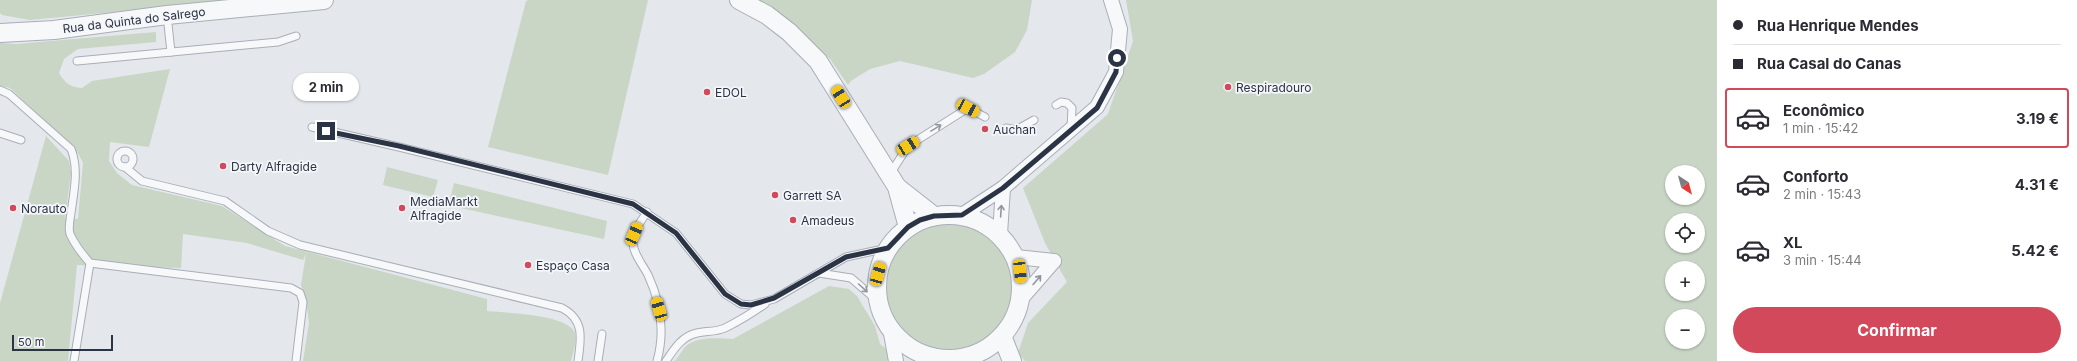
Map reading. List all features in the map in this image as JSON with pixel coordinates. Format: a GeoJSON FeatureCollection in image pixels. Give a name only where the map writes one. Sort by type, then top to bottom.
{"type":"FeatureCollection","features":[{"type":"Feature","properties":{"kind":"street","name":"Rua da Quinta do Salrego"},"geometry":{"type":"LineString","coordinates":[[5,29],[54,30],[167,15],[324,0]]}},
{"type":"Feature","properties":{"kind":"street"},"geometry":{"type":"LineString","coordinates":[[739,0],[767,15],[789,32],[818,61],[894,181],[908,227]]}},
{"type":"Feature","properties":{"kind":"street"},"geometry":{"type":"LineString","coordinates":[[962,215],[1003,188],[1097,108],[1116,72],[1120,29],[1110,0]]}},
{"type":"Feature","properties":{"kind":"street"},"geometry":{"type":"LineString","coordinates":[[894,181],[934,216]]}},
{"type":"Feature","properties":{"kind":"street"},"geometry":{"type":"LineString","coordinates":[[1000,234],[1003,188]]}},
{"type":"Feature","properties":{"kind":"street"},"geometry":{"type":"LineString","coordinates":[[896,361],[890,328],[879,302],[878,274],[888,248],[908,227],[934,216],[962,215],[982,222],[1000,234],[1016,257],[1020,271],[1021,299]]}},
{"type":"Feature","properties":{"kind":"street"},"geometry":{"type":"LineString","coordinates":[[890,328],[899,339],[923,354],[950,359],[967,359],[1002,336],[1010,325],[1021,299],[1054,261],[1016,257]]}},
{"type":"Feature","properties":{"kind":"street"},"geometry":{"type":"LineString","coordinates":[[1002,336],[1012,361]]}},
{"type":"Feature","properties":{"kind":"lane"},"geometry":{"type":"LineString","coordinates":[[167,15],[171,52]]}},
{"type":"Feature","properties":{"kind":"lane"},"geometry":{"type":"LineString","coordinates":[[76,61],[278,42],[296,36]]}},
{"type":"Feature","properties":{"kind":"lane"},"geometry":{"type":"LineString","coordinates":[[0,90],[9,94],[71,149],[75,159],[76,173],[70,233],[77,248],[90,262],[291,288],[300,293],[303,302],[296,361]]}},
{"type":"Feature","properties":{"kind":"lane"},"geometry":{"type":"LineString","coordinates":[[1056,105],[1061,102],[1067,103],[1072,108],[1071,130]]}},
{"type":"Feature","properties":{"kind":"lane"},"geometry":{"type":"LineString","coordinates":[[894,181],[908,146],[968,108],[985,117]]}},
{"type":"Feature","properties":{"kind":"lane"},"geometry":{"type":"LineString","coordinates":[[1006,128],[1016,130],[1034,120]]}},
{"type":"Feature","properties":{"kind":"lane"},"geometry":{"type":"LineString","coordinates":[[312,128],[399,146],[615,198],[633,204],[676,233],[711,278],[732,300],[741,304],[751,305],[770,300]]}},
{"type":"Feature","properties":{"kind":"lane"},"geometry":{"type":"LineString","coordinates":[[0,133],[21,140]]}},
{"type":"Feature","properties":{"kind":"lane"},"geometry":{"type":"LineString","coordinates":[[125,167],[142,181],[225,201],[268,231],[300,245],[562,308],[571,313],[579,327],[578,361]]}},
{"type":"Feature","properties":{"kind":"lane"},"geometry":{"type":"LineString","coordinates":[[647,212],[639,223],[633,243],[635,251],[652,284],[659,309],[662,340],[656,361]]}},
{"type":"Feature","properties":{"kind":"lane"},"geometry":{"type":"LineString","coordinates":[[666,361],[677,345],[686,337],[696,333],[723,328],[746,317],[770,300],[846,257],[888,248]]}},
{"type":"Feature","properties":{"kind":"lane"},"geometry":{"type":"LineString","coordinates":[[74,361],[90,262]]}},
{"type":"Feature","properties":{"kind":"lane"},"geometry":{"type":"LineString","coordinates":[[819,273],[851,278],[879,302]]}},
{"type":"Feature","properties":{"kind":"lane"},"geometry":{"type":"LineString","coordinates":[[598,361],[602,334]]}},
{"type":"Feature","properties":{"kind":"green space"},"geometry":{"type":"Polygon","coordinates":[[[0,0],[239,0],[30,20],[2,15],[0,13],[0,0]]]}},
{"type":"Feature","properties":{"kind":"green space"},"geometry":{"type":"Polygon","coordinates":[[[648,0],[608,175],[488,147],[526,1],[648,0]]]}},
{"type":"Feature","properties":{"kind":"green space"},"geometry":{"type":"Polygon","coordinates":[[[758,0],[1032,0],[1027,30],[1015,52],[984,74],[973,78],[900,61],[870,69],[851,81],[848,85],[830,59],[758,0]]]}},
{"type":"Feature","properties":{"kind":"green space"},"geometry":{"type":"Polygon","coordinates":[[[1126,0],[1717,0],[1717,361],[1025,361],[1018,353],[1028,323],[1067,282],[1045,243],[1023,188],[1108,114],[1133,41],[1126,0]]]}},
{"type":"Feature","properties":{"kind":"green space"},"geometry":{"type":"Polygon","coordinates":[[[156,32],[156,42],[78,49],[64,59],[59,73],[68,84],[74,87],[82,88],[92,81],[170,69],[149,147],[110,142],[109,161],[117,173],[132,185],[222,206],[285,246],[487,299],[487,311],[536,316],[561,322],[570,327],[575,333],[574,351],[571,361],[303,361],[309,323],[306,299],[301,285],[306,254],[303,260],[247,243],[183,234],[181,268],[77,265],[68,361],[0,361],[0,303],[46,136],[69,161],[71,173],[65,218],[78,219],[83,163],[74,148],[10,88],[0,86],[0,43],[16,44],[156,32]]]}},
{"type":"Feature","properties":{"kind":"green space"},"geometry":{"type":"Polygon","coordinates":[[[387,167],[438,180],[433,197],[383,185],[387,167]]]}},
{"type":"Feature","properties":{"kind":"green space"},"geometry":{"type":"Polygon","coordinates":[[[454,183],[607,221],[604,239],[456,207],[458,202],[450,199],[454,183]]]}},
{"type":"Feature","properties":{"kind":"green space"},"geometry":{"type":"Polygon","coordinates":[[[955,222],[974,227],[995,241],[1009,262],[1013,274],[1013,300],[1009,312],[995,333],[974,347],[962,351],[943,352],[924,347],[903,333],[889,312],[885,300],[884,281],[889,262],[903,241],[924,227],[936,223],[955,222]]]}},
{"type":"Feature","properties":{"kind":"green space"},"geometry":{"type":"Polygon","coordinates":[[[829,286],[849,289],[857,296],[875,326],[880,344],[902,361],[675,361],[686,346],[691,343],[709,338],[733,339],[829,286]]]}},
{"type":"Feature","properties":{"kind":"place","name":"Respiradouro"},"geometry":{"type":"Point","coordinates":[1228,87]}},
{"type":"Feature","properties":{"kind":"place","name":"EDOL"},"geometry":{"type":"Point","coordinates":[707,92]}},
{"type":"Feature","properties":{"kind":"place","name":"Auchan"},"geometry":{"type":"Point","coordinates":[985,129]}},
{"type":"Feature","properties":{"kind":"place","name":"Darty Alfragide"},"geometry":{"type":"Point","coordinates":[223,166]}},
{"type":"Feature","properties":{"kind":"place","name":"Garrett SA"},"geometry":{"type":"Point","coordinates":[775,195]}},
{"type":"Feature","properties":{"kind":"place","name":"Norauto"},"geometry":{"type":"Point","coordinates":[13,208]}},
{"type":"Feature","properties":{"kind":"place","name":"MediaMarkt Alfragide"},"geometry":{"type":"Point","coordinates":[402,208]}},
{"type":"Feature","properties":{"kind":"place","name":"Amadeus"},"geometry":{"type":"Point","coordinates":[793,220]}},
{"type":"Feature","properties":{"kind":"place","name":"Espaço Casa"},"geometry":{"type":"Point","coordinates":[528,265]}},
{"type":"Feature","properties":{"kind":"route"},"geometry":{"type":"LineString","coordinates":[[326,131],[399,146],[615,198],[633,204],[676,233],[711,278],[732,300],[741,304],[751,305],[774,298],[846,257],[888,248],[897,236],[920,220],[948,214],[962,215],[1003,188],[1097,108],[1116,72],[1117,58]]}}]}
